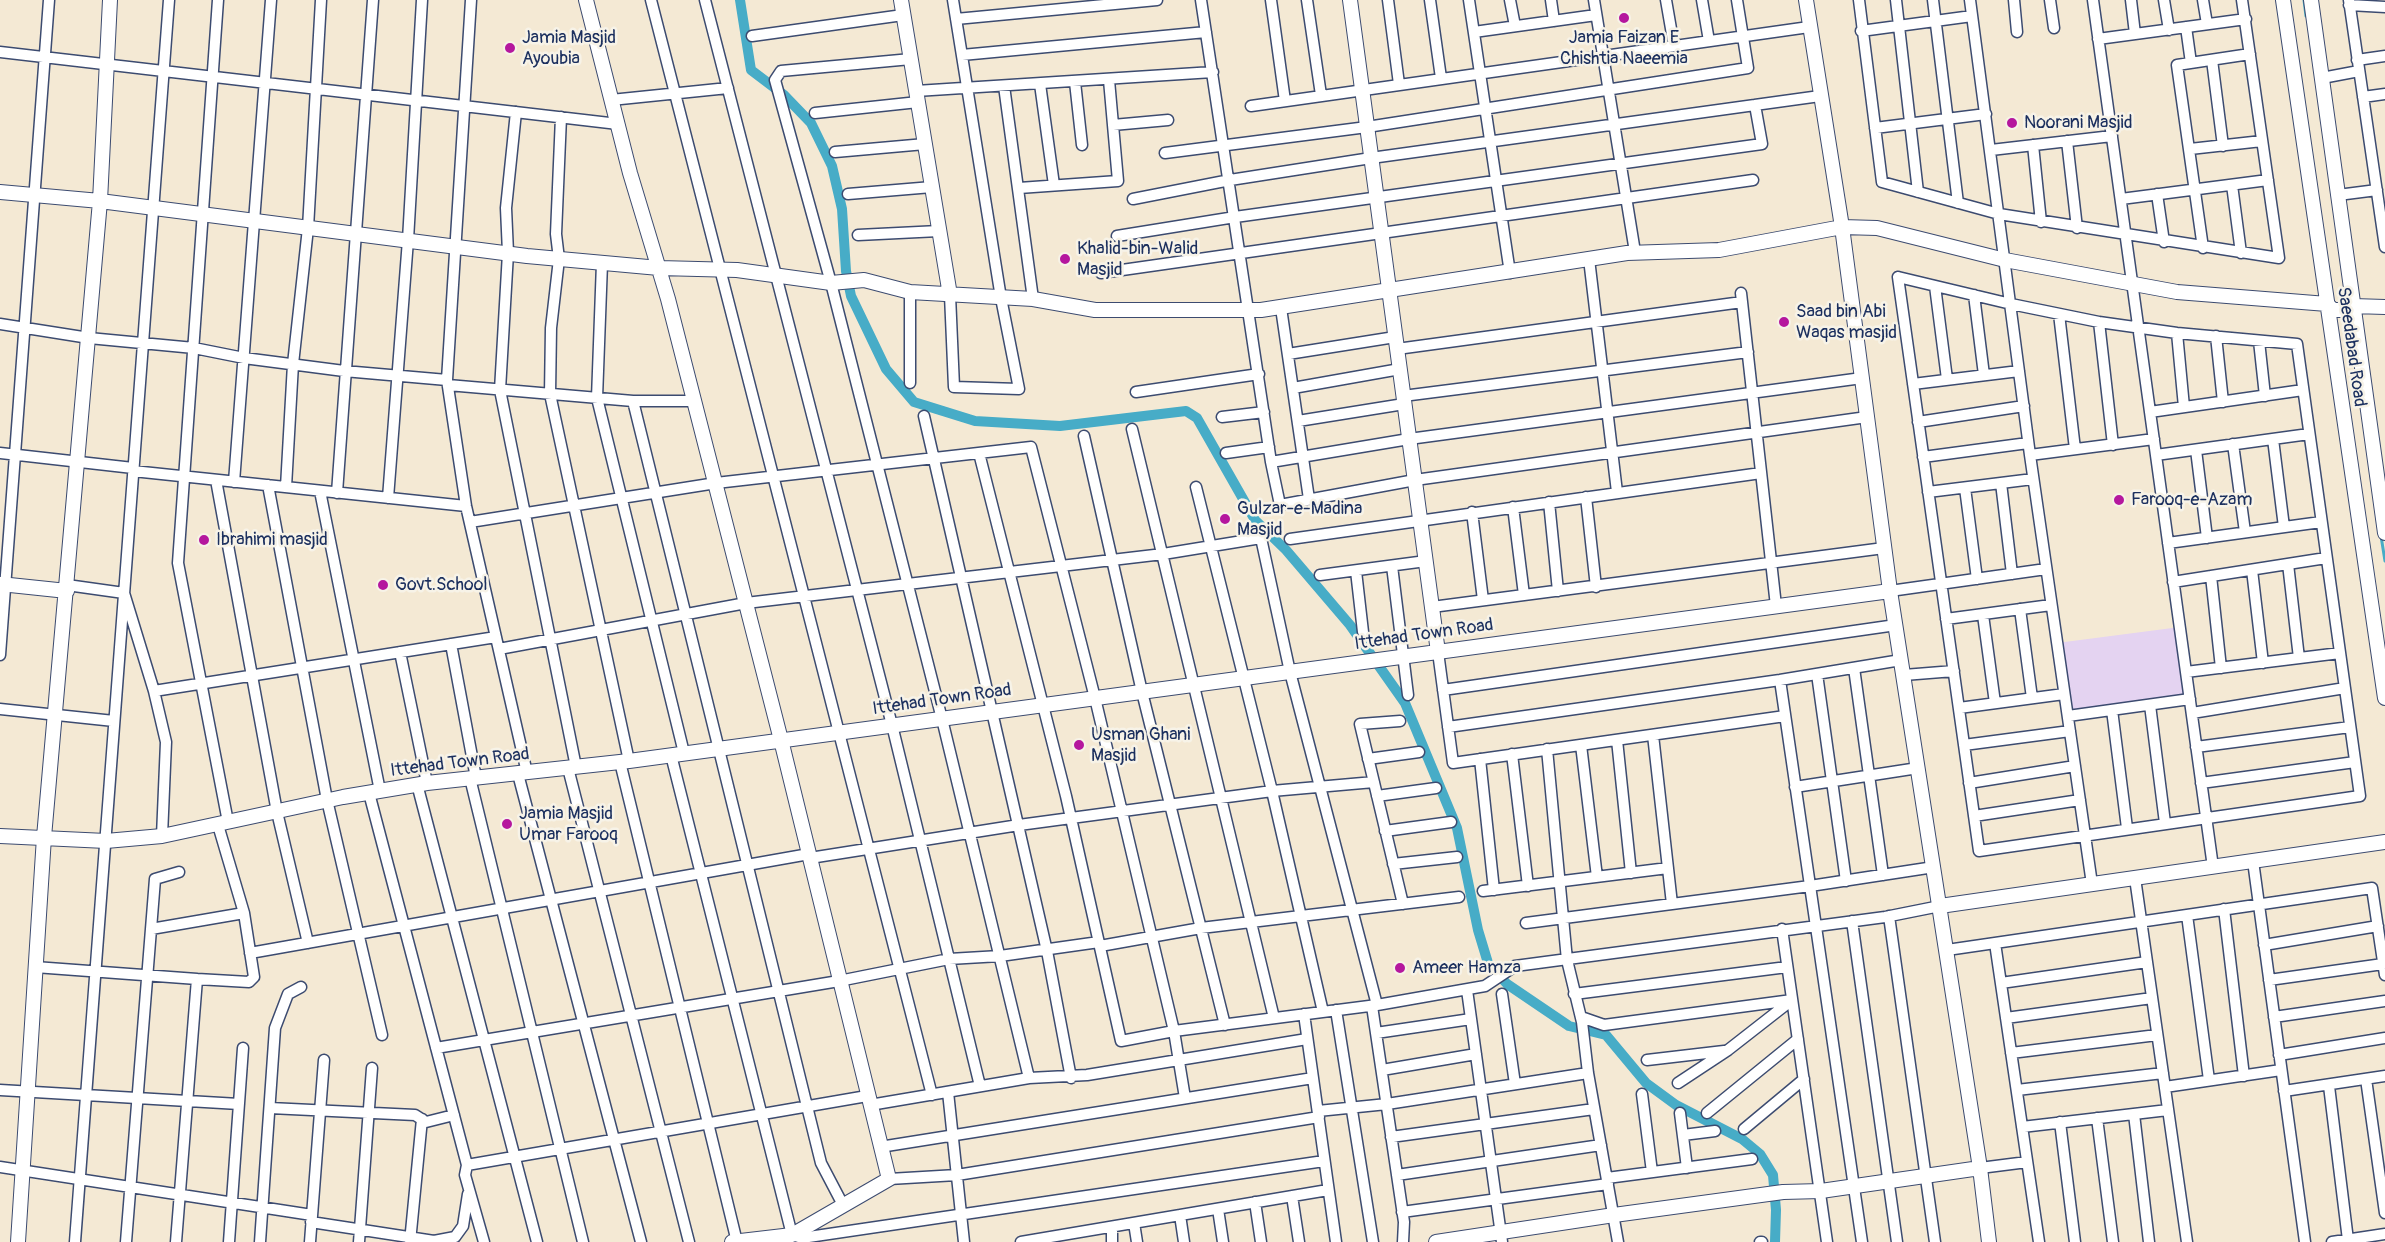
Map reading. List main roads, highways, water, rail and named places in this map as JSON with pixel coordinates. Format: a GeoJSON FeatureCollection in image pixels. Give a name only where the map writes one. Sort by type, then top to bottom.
{"type":"FeatureCollection","features":[{"type":"Feature","properties":{"kind":"waterway"},"geometry":{"type":"LineString","coordinates":[[740,0],[751,70],[784,95],[811,123],[832,166],[842,209],[846,271],[851,296],[886,369],[914,402],[975,421],[1060,426],[1186,411],[1197,418],[1255,520],[1286,550],[1350,625],[1405,703],[1457,828],[1478,930],[1488,963],[1507,984],[1569,1026],[1606,1035],[1646,1083],[1676,1105],[1742,1139],[1760,1154],[1773,1175],[1776,1210],[1775,1242]]}},
{"type":"Feature","properties":{"kind":"waterway"},"geometry":{"type":"LineString","coordinates":[[2304,0],[2306,16]]}},
{"type":"Feature","properties":{"kind":"waterway"},"geometry":{"type":"LineString","coordinates":[[2381,536],[2385,561]]}},
{"type":"Feature","properties":{"kind":"place","name":"Jamia Faizan E Chishtia Naeemia"},"geometry":{"type":"Point","coordinates":[1624,18]}},
{"type":"Feature","properties":{"kind":"place","name":"Jamia Masjid Ayoubia"},"geometry":{"type":"Point","coordinates":[510,48]}},
{"type":"Feature","properties":{"kind":"place","name":"Noorani Masjid"},"geometry":{"type":"Point","coordinates":[2012,123]}},
{"type":"Feature","properties":{"kind":"place","name":"Khalid-bin-Walid Masjid"},"geometry":{"type":"Point","coordinates":[1065,259]}},
{"type":"Feature","properties":{"kind":"place","name":"Saad bin Abi Waqas masjid"},"geometry":{"type":"Point","coordinates":[1784,322]}},
{"type":"Feature","properties":{"kind":"place","name":"Farooq-e-Azam"},"geometry":{"type":"Point","coordinates":[2119,500]}},
{"type":"Feature","properties":{"kind":"place","name":"Gulzar-e-Madina Masjid"},"geometry":{"type":"Point","coordinates":[1225,519]}},
{"type":"Feature","properties":{"kind":"place","name":"Ibrahimi masjid"},"geometry":{"type":"Point","coordinates":[204,540]}},
{"type":"Feature","properties":{"kind":"place","name":"Govt.School"},"geometry":{"type":"Point","coordinates":[383,585]}},
{"type":"Feature","properties":{"kind":"place","name":"Usman Ghani Masjid"},"geometry":{"type":"Point","coordinates":[1079,745]}},
{"type":"Feature","properties":{"kind":"place","name":"Jamia Masjid Umar Farooq"},"geometry":{"type":"Point","coordinates":[507,824]}},
{"type":"Feature","properties":{"kind":"place","name":"Ameer Hamza"},"geometry":{"type":"Point","coordinates":[1400,968]}}]}
